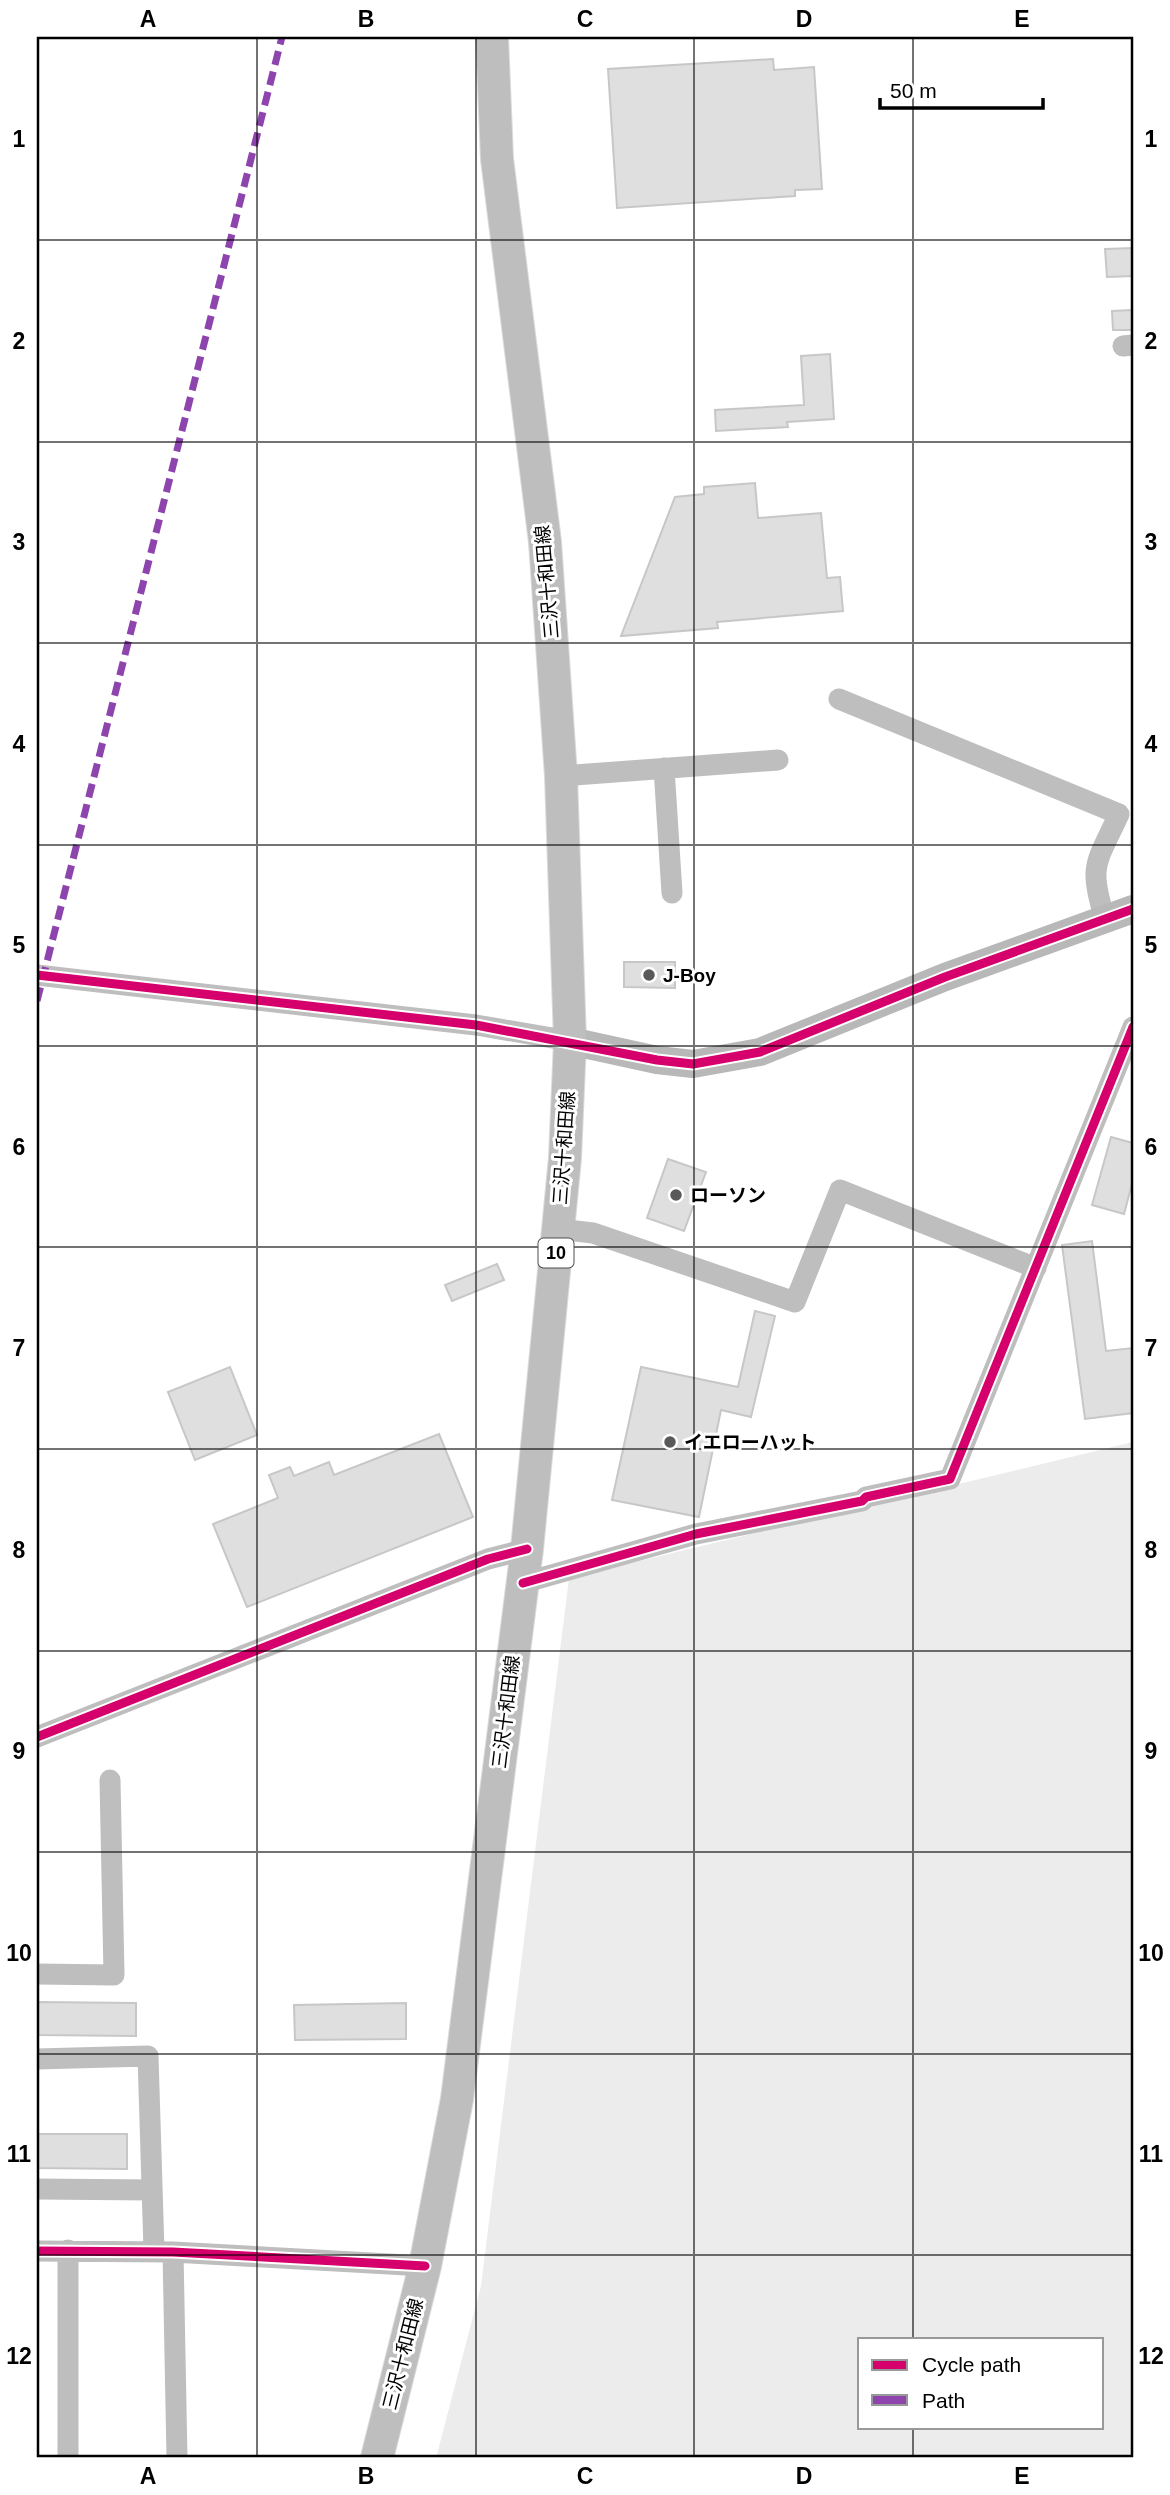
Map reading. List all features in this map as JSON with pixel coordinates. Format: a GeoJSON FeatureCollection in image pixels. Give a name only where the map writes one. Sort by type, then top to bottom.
{"type":"FeatureCollection","features":[{"type":"Feature","properties":{"kind":"main road","name":"三沢十和田線"},"geometry":{"type":"LineString","coordinates":[[377,2458],[425,2266],[457,2099],[527,1549],[558,1229],[570,1041],[561,776],[545,542],[497,159],[492,37]]}},
{"type":"Feature","properties":{"kind":"street"},"geometry":{"type":"LineString","coordinates":[[839,699],[1119,814],[1094,870],[1094,884],[1105,919]]}},
{"type":"Feature","properties":{"kind":"street"},"geometry":{"type":"LineString","coordinates":[[561,776],[778,760]]}},
{"type":"Feature","properties":{"kind":"street"},"geometry":{"type":"LineString","coordinates":[[664,768],[672,893]]}},
{"type":"Feature","properties":{"kind":"street"},"geometry":{"type":"LineString","coordinates":[[37,975],[477,1025],[657,1060],[693,1064],[760,1052],[945,977],[1133,909]]}},
{"type":"Feature","properties":{"kind":"street"},"geometry":{"type":"LineString","coordinates":[[523,1583],[696,1535],[862,1502],[866,1497],[950,1479],[1133,1027]]}},
{"type":"Feature","properties":{"kind":"street"},"geometry":{"type":"LineString","coordinates":[[558,1229],[593,1233],[795,1302],[840,1190],[1036,1268]]}},
{"type":"Feature","properties":{"kind":"street"},"geometry":{"type":"LineString","coordinates":[[37,1737],[488,1559],[527,1549]]}},
{"type":"Feature","properties":{"kind":"street"},"geometry":{"type":"LineString","coordinates":[[37,1974],[114,1975],[110,1780]]}},
{"type":"Feature","properties":{"kind":"street"},"geometry":{"type":"LineString","coordinates":[[37,2059],[148,2056],[152,2190],[163,2251],[177,2458]]}},
{"type":"Feature","properties":{"kind":"street"},"geometry":{"type":"LineString","coordinates":[[37,2189],[152,2190]]}},
{"type":"Feature","properties":{"kind":"street"},"geometry":{"type":"LineString","coordinates":[[37,2250],[163,2251],[425,2266]]}},
{"type":"Feature","properties":{"kind":"street"},"geometry":{"type":"LineString","coordinates":[[68,2250],[68,2458]]}},
{"type":"Feature","properties":{"kind":"shaded area"},"geometry":{"type":"Polygon","coordinates":[[[1133,1442],[1133,2458],[436,2458],[481,2286],[569,1578],[1133,1442]]]}},
{"type":"Feature","properties":{"kind":"building"},"geometry":{"type":"Polygon","coordinates":[[[773,59],[774,70],[814,67],[822,189],[795,190],[795,196],[617,208],[608,69],[773,59]]]}},
{"type":"Feature","properties":{"kind":"building"},"geometry":{"type":"Polygon","coordinates":[[[1133,248],[1133,276],[1107,277],[1105,249],[1133,248]]]}},
{"type":"Feature","properties":{"kind":"building"},"geometry":{"type":"Polygon","coordinates":[[[1133,310],[1133,330],[1113,330],[1112,311],[1133,310]]]}},
{"type":"Feature","properties":{"kind":"building"},"geometry":{"type":"Polygon","coordinates":[[[830,354],[834,419],[787,422],[788,427],[716,431],[715,410],[804,405],[801,356],[830,354]]]}},
{"type":"Feature","properties":{"kind":"building"},"geometry":{"type":"Polygon","coordinates":[[[755,483],[758,518],[821,513],[827,578],[840,577],[843,611],[717,622],[718,628],[621,636],[675,497],[704,494],[704,487],[755,483]]]}},
{"type":"Feature","properties":{"kind":"building","name":"J-Boy"},"geometry":{"type":"Polygon","coordinates":[[[624,962],[675,962],[675,988],[624,987],[624,962]]]}},
{"type":"Feature","properties":{"kind":"building"},"geometry":{"type":"Polygon","coordinates":[[[1111,1137],[1133,1143],[1133,1180],[1124,1214],[1092,1205],[1111,1137]]]}},
{"type":"Feature","properties":{"kind":"building","name":"ローソン"},"geometry":{"type":"Polygon","coordinates":[[[668,1159],[706,1172],[684,1231],[647,1218],[668,1159]]]}},
{"type":"Feature","properties":{"kind":"building"},"geometry":{"type":"Polygon","coordinates":[[[1092,1241],[1106,1351],[1133,1348],[1133,1413],[1085,1419],[1062,1245],[1092,1241]]]}},
{"type":"Feature","properties":{"kind":"building"},"geometry":{"type":"Polygon","coordinates":[[[497,1264],[504,1280],[452,1301],[445,1285],[497,1264]]]}},
{"type":"Feature","properties":{"kind":"building","name":"イエローハット"},"geometry":{"type":"Polygon","coordinates":[[[755,1311],[775,1316],[751,1417],[721,1410],[699,1517],[612,1500],[641,1367],[738,1387],[755,1311]]]}},
{"type":"Feature","properties":{"kind":"building"},"geometry":{"type":"Polygon","coordinates":[[[230,1367],[257,1435],[195,1460],[168,1392],[230,1367]]]}},
{"type":"Feature","properties":{"kind":"building"},"geometry":{"type":"Polygon","coordinates":[[[439,1434],[473,1517],[247,1607],[213,1524],[278,1498],[269,1475],[290,1467],[294,1476],[329,1462],[334,1475],[439,1434]]]}},
{"type":"Feature","properties":{"kind":"building"},"geometry":{"type":"Polygon","coordinates":[[[37,2002],[136,2003],[136,2036],[37,2035],[37,2002]]]}},
{"type":"Feature","properties":{"kind":"building"},"geometry":{"type":"Polygon","coordinates":[[[406,2003],[406,2039],[295,2040],[294,2005],[406,2003]]]}},
{"type":"Feature","properties":{"kind":"building"},"geometry":{"type":"Polygon","coordinates":[[[37,2134],[127,2134],[127,2169],[37,2168],[37,2134]]]}},
{"type":"Feature","properties":{"kind":"marked path"},"geometry":{"type":"LineString","coordinates":[[37,1001],[282,37]]}},
{"type":"Feature","properties":{"kind":"cycle path"},"geometry":{"type":"LineString","coordinates":[[37,975],[476,1025],[657,1060],[693,1064],[760,1052],[945,977],[1133,909]]}},
{"type":"Feature","properties":{"kind":"cycle path"},"geometry":{"type":"LineString","coordinates":[[523,1583],[696,1534],[862,1501],[866,1497],[950,1479],[1133,1027]]}},
{"type":"Feature","properties":{"kind":"cycle path"},"geometry":{"type":"LineString","coordinates":[[37,1737],[488,1559],[527,1549]]}},
{"type":"Feature","properties":{"kind":"cycle path"},"geometry":{"type":"LineString","coordinates":[[37,2251],[173,2252],[425,2266]]}},
{"type":"Feature","properties":{"kind":"place","name":"J-Boy"},"geometry":{"type":"Point","coordinates":[649,975]}},
{"type":"Feature","properties":{"kind":"place","name":"ローソン"},"geometry":{"type":"Point","coordinates":[676,1195]}},
{"type":"Feature","properties":{"kind":"place","name":"イエローハット"},"geometry":{"type":"Point","coordinates":[670,1442]}}]}
